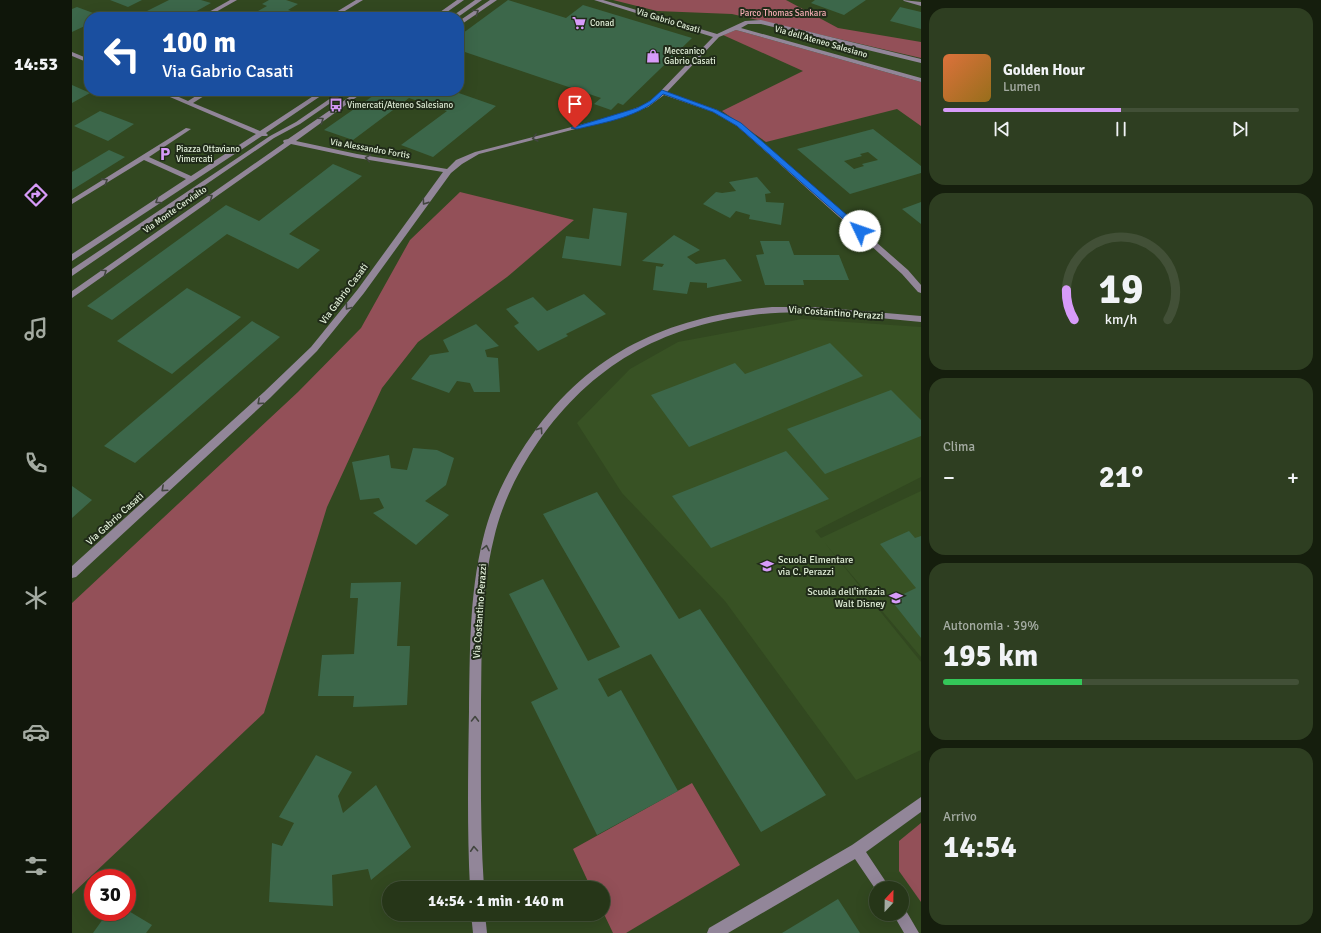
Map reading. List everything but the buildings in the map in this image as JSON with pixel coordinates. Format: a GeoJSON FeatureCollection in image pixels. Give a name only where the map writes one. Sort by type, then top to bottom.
{"type":"FeatureCollection","features":[{"type":"Feature","properties":{"kind":"street"},"geometry":{"type":"LineString","coordinates":[[212,12],[234,0]]}},
{"type":"Feature","properties":{"kind":"street"},"geometry":{"type":"LineString","coordinates":[[340,12],[360,0]]}},
{"type":"Feature","properties":{"kind":"street"},"geometry":{"type":"LineString","coordinates":[[443,12],[461,0]]}},
{"type":"Feature","properties":{"kind":"street"},"geometry":{"type":"LineString","coordinates":[[461,12],[479,0]]}},
{"type":"Feature","properties":{"kind":"street"},"geometry":{"type":"LineString","coordinates":[[464,21],[494,0]]}},
{"type":"Feature","properties":{"kind":"street","name":"Via Gabrio Casati"},"geometry":{"type":"LineString","coordinates":[[72,573],[271,391],[314,349],[361,291],[448,170],[459,162],[477,153],[616,117],[652,103],[717,36],[597,0]]}},
{"type":"Feature","properties":{"kind":"street"},"geometry":{"type":"LineString","coordinates":[[906,0],[921,4]]}},
{"type":"Feature","properties":{"kind":"street"},"geometry":{"type":"LineString","coordinates":[[717,36],[747,22],[761,22],[921,61]]}},
{"type":"Feature","properties":{"kind":"street","name":"Via dell'Ateneo Salesiano"},"geometry":{"type":"LineString","coordinates":[[736,28],[921,80]]}},
{"type":"Feature","properties":{"kind":"street"},"geometry":{"type":"LineString","coordinates":[[72,54],[84,59]]}},
{"type":"Feature","properties":{"kind":"street"},"geometry":{"type":"LineString","coordinates":[[662,92],[715,111],[739,125],[866,236],[905,272],[921,290]]}},
{"type":"Feature","properties":{"kind":"street"},"geometry":{"type":"LineString","coordinates":[[170,96],[261,133],[289,142],[355,96]]}},
{"type":"Feature","properties":{"kind":"street"},"geometry":{"type":"LineString","coordinates":[[188,104],[201,96]]}},
{"type":"Feature","properties":{"kind":"street"},"geometry":{"type":"LineString","coordinates":[[261,133],[317,96]]}},
{"type":"Feature","properties":{"kind":"street"},"geometry":{"type":"LineString","coordinates":[[272,137],[298,123],[338,96]]}},
{"type":"Feature","properties":{"kind":"street"},"geometry":{"type":"LineString","coordinates":[[272,137],[294,111]]}},
{"type":"Feature","properties":{"kind":"street"},"geometry":{"type":"LineString","coordinates":[[72,202],[188,129]]}},
{"type":"Feature","properties":{"kind":"street","name":"Via Monte Cervialto"},"geometry":{"type":"LineString","coordinates":[[72,258],[261,133]]}},
{"type":"Feature","properties":{"kind":"street","name":"Via Monte Cervialto"},"geometry":{"type":"LineString","coordinates":[[72,273],[272,137]]}},
{"type":"Feature","properties":{"kind":"street","name":"Via Monte Cervialto"},"geometry":{"type":"LineString","coordinates":[[72,295],[289,142]]}},
{"type":"Feature","properties":{"kind":"street","name":"Via Alessandro Fortis"},"geometry":{"type":"LineString","coordinates":[[289,142],[357,156],[448,170]]}},
{"type":"Feature","properties":{"kind":"street","name":"Via Monte Cervialto"},"geometry":{"type":"LineString","coordinates":[[143,157],[191,179]]}},
{"type":"Feature","properties":{"kind":"street","name":"Via Costantino Perazzi"},"geometry":{"type":"LineString","coordinates":[[477,881],[474,839],[476,646],[482,565],[490,529],[513,473],[535,437],[556,408],[576,388],[610,361],[650,339],[694,324],[753,312],[798,309],[921,319]]}},
{"type":"Feature","properties":{"kind":"street"},"geometry":{"type":"LineString","coordinates":[[714,933],[858,850],[921,804]]}},
{"type":"Feature","properties":{"kind":"street"},"geometry":{"type":"LineString","coordinates":[[858,850],[878,881]]}},
{"type":"Feature","properties":{"kind":"street"},"geometry":{"type":"LineString","coordinates":[[479,921],[480,933]]}},
{"type":"Feature","properties":{"kind":"street"},"geometry":{"type":"LineString","coordinates":[[904,921],[912,933]]}},
{"type":"Feature","properties":{"kind":"shaded area","name":"Scuola Elmentare via C. Perazzi"},"geometry":{"type":"Polygon","coordinates":[[[802,319],[921,327],[921,477],[815,531],[821,538],[921,491],[921,657],[824,542],[921,662],[921,750],[856,780],[725,601],[622,493],[577,423],[630,369],[678,342],[802,319]]]}},
{"type":"Feature","properties":{"kind":"green space","name":"Parco Thomas Sankara"},"geometry":{"type":"Polygon","coordinates":[[[613,0],[786,0],[838,28],[921,42],[921,58],[732,14],[657,11],[613,0]]]}},
{"type":"Feature","properties":{"kind":"green space"},"geometry":{"type":"Polygon","coordinates":[[[736,30],[921,82],[921,126],[897,109],[766,142],[722,111],[803,71],[723,35],[736,30]]]}},
{"type":"Feature","properties":{"kind":"green space"},"geometry":{"type":"Polygon","coordinates":[[[460,192],[574,220],[507,277],[418,342],[382,388],[327,507],[264,713],[99,869],[84,869],[84,883],[72,894],[72,603],[298,392],[361,328],[410,240],[460,192]]]}},
{"type":"Feature","properties":{"kind":"green space"},"geometry":{"type":"Polygon","coordinates":[[[692,783],[740,865],[626,933],[613,933],[607,921],[610,921],[610,881],[588,881],[573,849],[692,783]]]}},
{"type":"Feature","properties":{"kind":"green space"},"geometry":{"type":"Polygon","coordinates":[[[921,823],[921,902],[909,885],[909,881],[906,881],[899,871],[899,841],[921,823]]]}},
{"type":"Feature","properties":{"kind":"place","name":"Conad"},"geometry":{"type":"Point","coordinates":[579,23]}},
{"type":"Feature","properties":{"kind":"place","name":"Meccanico Gabrio Casati"},"geometry":{"type":"Point","coordinates":[653,56]}},
{"type":"Feature","properties":{"kind":"place","name":"Vimercati/Ateneo Salesiano"},"geometry":{"type":"Point","coordinates":[336,105]}},
{"type":"Feature","properties":{"kind":"place","name":"Piazza Ottaviano Vimercati"},"geometry":{"type":"Point","coordinates":[165,154]}},
{"type":"Feature","properties":{"kind":"place","name":"Scuola Elmentare via C. Perazzi"},"geometry":{"type":"Point","coordinates":[767,566]}},
{"type":"Feature","properties":{"kind":"place","name":"Scuola dell'infazia Walt Disney"},"geometry":{"type":"Point","coordinates":[896,598]}},
{"type":"Feature","properties":{"kind":"route"},"geometry":{"type":"LineString","coordinates":[[575,128],[639,109],[652,103],[662,92],[686,100],[715,111],[739,125],[756,138],[860,231]]}}]}
